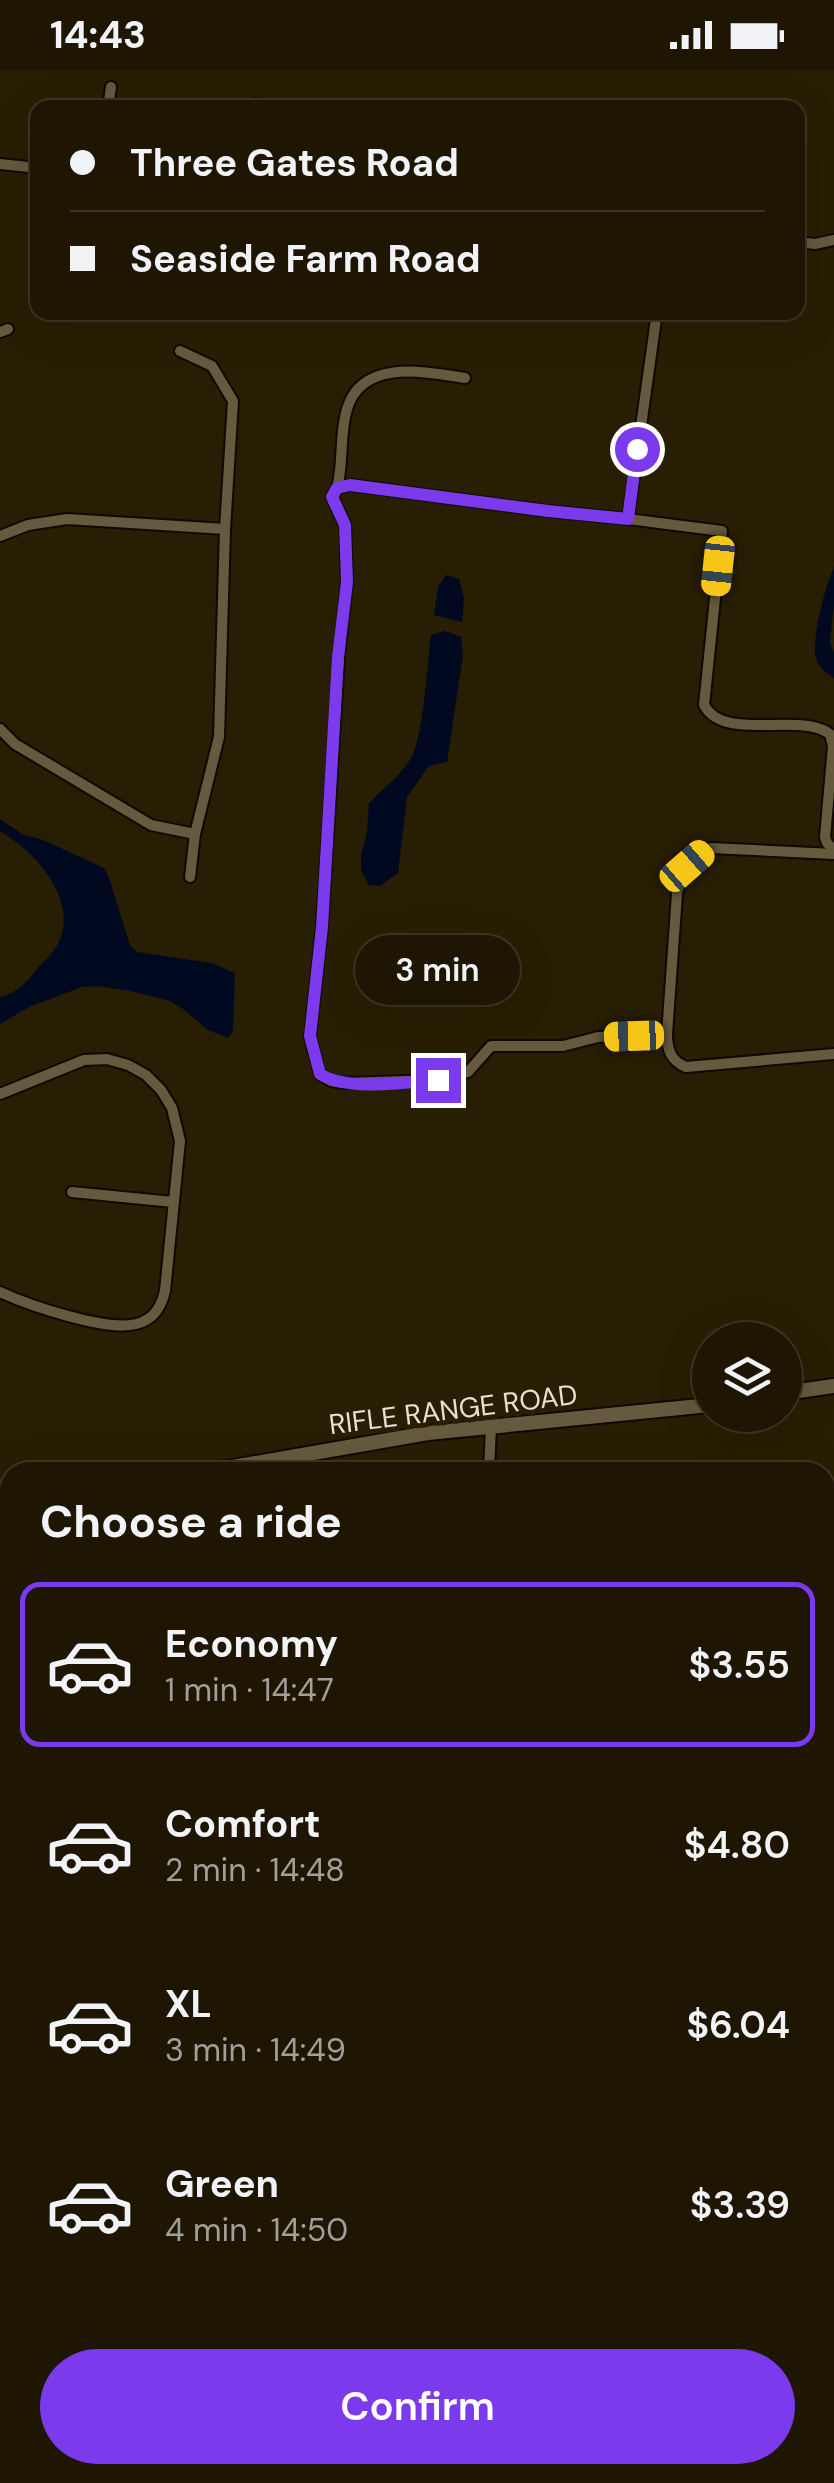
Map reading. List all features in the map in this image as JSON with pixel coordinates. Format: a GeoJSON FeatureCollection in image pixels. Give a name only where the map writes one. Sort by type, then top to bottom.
{"type":"FeatureCollection","features":[{"type":"Feature","properties":{"kind":"main road"},"geometry":{"type":"LineString","coordinates":[[802,1391],[834,1386]]}},
{"type":"Feature","properties":{"kind":"main road","name":"RIFLE RANGE ROAD"},"geometry":{"type":"LineString","coordinates":[[271,1462],[428,1433],[692,1407]]}},
{"type":"Feature","properties":{"kind":"street"},"geometry":{"type":"LineString","coordinates":[[109,100],[111,87]]}},
{"type":"Feature","properties":{"kind":"street"},"geometry":{"type":"LineString","coordinates":[[0,164],[30,167]]}},
{"type":"Feature","properties":{"kind":"street"},"geometry":{"type":"LineString","coordinates":[[805,243],[834,240]]}},
{"type":"Feature","properties":{"kind":"street"},"geometry":{"type":"LineString","coordinates":[[628,519],[656,320]]}},
{"type":"Feature","properties":{"kind":"street"},"geometry":{"type":"LineString","coordinates":[[180,351],[212,366],[233,401],[219,737],[195,834],[190,878]]}},
{"type":"Feature","properties":{"kind":"street"},"geometry":{"type":"LineString","coordinates":[[465,378],[399,371],[374,378],[355,392],[347,410],[337,488],[332,497],[345,525],[347,582],[338,657],[322,927],[310,1036],[320,1074],[343,1083],[438,1080],[468,1072],[491,1046],[563,1046],[598,1037],[667,1034]]}},
{"type":"Feature","properties":{"kind":"street"},"geometry":{"type":"LineString","coordinates":[[337,488],[350,485],[722,531],[704,705],[713,716],[731,723],[816,727],[830,734],[833,746],[825,837],[834,852]]}},
{"type":"Feature","properties":{"kind":"street"},"geometry":{"type":"LineString","coordinates":[[0,536],[28,524],[67,520],[225,530]]}},
{"type":"Feature","properties":{"kind":"street"},"geometry":{"type":"LineString","coordinates":[[0,729],[16,744],[151,825],[195,834]]}},
{"type":"Feature","properties":{"kind":"street"},"geometry":{"type":"LineString","coordinates":[[834,852],[711,848],[687,866],[677,894],[667,1034],[670,1053],[686,1067],[834,1054]]}},
{"type":"Feature","properties":{"kind":"street"},"geometry":{"type":"LineString","coordinates":[[0,1094],[84,1060],[107,1059],[128,1065],[160,1090],[172,1108],[180,1141],[166,1291],[156,1313],[140,1323],[124,1326],[69,1316],[0,1292]]}},
{"type":"Feature","properties":{"kind":"street"},"geometry":{"type":"LineString","coordinates":[[72,1192],[173,1202]]}},
{"type":"Feature","properties":{"kind":"street"},"geometry":{"type":"LineString","coordinates":[[489,1462],[491,1426]]}},
{"type":"Feature","properties":{"kind":"water"},"geometry":{"type":"Polygon","coordinates":[[[834,567],[830,642],[834,678],[817,661],[815,642],[834,567]]]}},
{"type":"Feature","properties":{"kind":"water"},"geometry":{"type":"Polygon","coordinates":[[[446,575],[459,579],[464,598],[462,622],[434,615],[438,587],[446,575]]]}},
{"type":"Feature","properties":{"kind":"water"},"geometry":{"type":"Polygon","coordinates":[[[444,631],[461,637],[463,655],[447,762],[429,766],[407,797],[398,873],[380,886],[369,885],[361,871],[361,855],[369,803],[411,758],[422,716],[431,635],[444,631]]]}},
{"type":"Feature","properties":{"kind":"water"},"geometry":{"type":"Polygon","coordinates":[[[0,819],[22,834],[104,868],[130,945],[137,952],[212,963],[235,973],[233,1031],[228,1038],[208,1030],[170,1001],[97,986],[82,987],[31,1006],[0,1024],[0,997],[21,987],[50,956],[64,923],[57,891],[49,876],[26,850],[0,831],[0,819]]]}},
{"type":"Feature","properties":{"kind":"route"},"geometry":{"type":"LineString","coordinates":[[438,1080],[331,1081],[320,1074],[310,1036],[322,927],[338,657],[347,582],[345,525],[332,497],[337,488],[350,485],[628,519],[637,449]]}}]}
